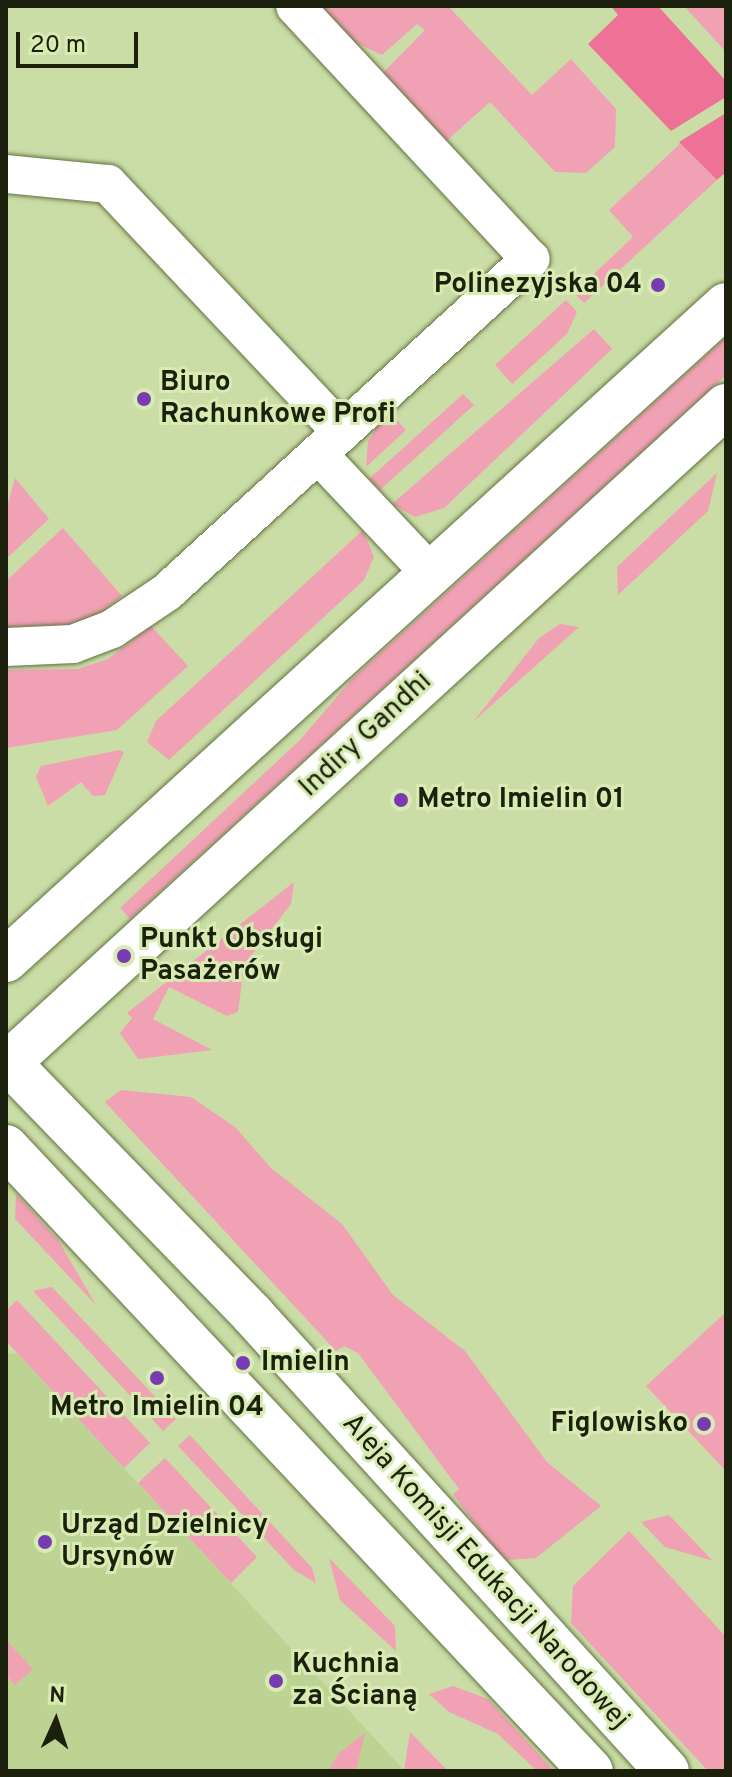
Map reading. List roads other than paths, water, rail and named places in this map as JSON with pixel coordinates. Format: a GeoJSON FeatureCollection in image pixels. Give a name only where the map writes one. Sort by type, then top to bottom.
{"type":"FeatureCollection","features":[{"type":"Feature","properties":{"kind":"street"},"geometry":{"type":"LineString","coordinates":[[6,647],[73,644],[112,629],[167,592],[530,259],[295,6]]}},
{"type":"Feature","properties":{"kind":"street"},"geometry":{"type":"LineString","coordinates":[[6,174],[108,184],[330,443],[431,574]]}},
{"type":"Feature","properties":{"kind":"street"},"geometry":{"type":"LineString","coordinates":[[6,960],[726,305]]}},
{"type":"Feature","properties":{"kind":"street","name":"Indiry Gandhi"},"geometry":{"type":"LineString","coordinates":[[7,1062],[726,406]]}},
{"type":"Feature","properties":{"kind":"street","name":"Aleja Komisji Edukacji Narodowej"},"geometry":{"type":"LineString","coordinates":[[7,1062],[252,1314],[667,1771]]}},
{"type":"Feature","properties":{"kind":"street","name":"Aleja Komisji Edukacji Narodowej"},"geometry":{"type":"LineString","coordinates":[[6,1147],[591,1771]]}},
{"type":"Feature","properties":{"kind":"place","name":"Polinezyjska 04"},"geometry":{"type":"Point","coordinates":[658,285]}},
{"type":"Feature","properties":{"kind":"place","name":"Biuro Rachunkowe Profi"},"geometry":{"type":"Point","coordinates":[144,399]}},
{"type":"Feature","properties":{"kind":"place","name":"Metro Imielin 01"},"geometry":{"type":"Point","coordinates":[401,800]}},
{"type":"Feature","properties":{"kind":"place","name":"Punkt Obsługi Pasażerów"},"geometry":{"type":"Point","coordinates":[124,956]}},
{"type":"Feature","properties":{"kind":"place","name":"Imielin"},"geometry":{"type":"Point","coordinates":[243,1363]}},
{"type":"Feature","properties":{"kind":"place","name":"Metro Imielin 04"},"geometry":{"type":"Point","coordinates":[157,1378]}},
{"type":"Feature","properties":{"kind":"place","name":"Figlowisko"},"geometry":{"type":"Point","coordinates":[704,1424]}},
{"type":"Feature","properties":{"kind":"place","name":"Urząd Dzielnicy Ursynów"},"geometry":{"type":"Point","coordinates":[45,1542]}},
{"type":"Feature","properties":{"kind":"place","name":"Kuchnia za Ścianą"},"geometry":{"type":"Point","coordinates":[276,1681]}}]}
